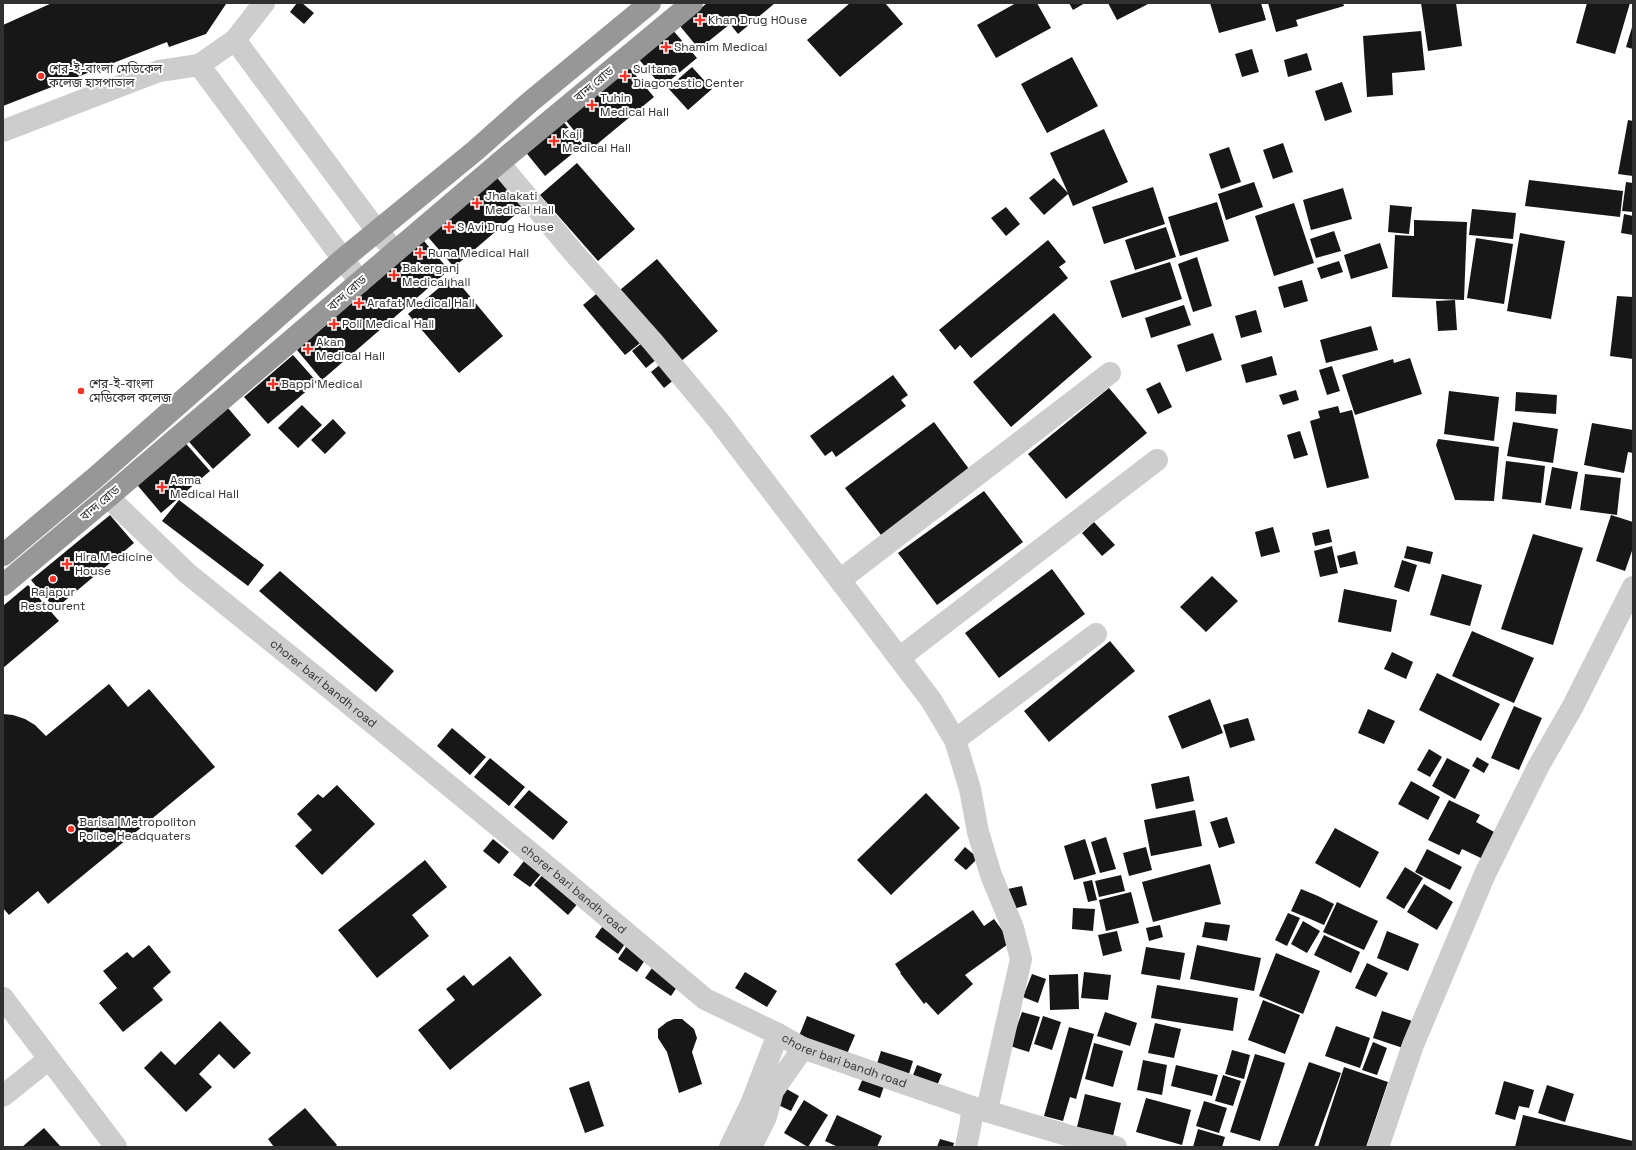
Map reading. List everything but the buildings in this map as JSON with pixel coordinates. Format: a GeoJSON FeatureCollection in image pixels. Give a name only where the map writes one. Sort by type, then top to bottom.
{"type":"FeatureCollection","features":[{"type":"Feature","properties":{"kind":"highway","name":"বান্দ রোড"},"geometry":{"type":"LineString","coordinates":[[3,555],[96,477],[343,259],[476,150],[530,102],[650,3]]}},
{"type":"Feature","properties":{"kind":"highway","name":"বান্দ রোড"},"geometry":{"type":"LineString","coordinates":[[3,585],[499,163],[692,3]]}},
{"type":"Feature","properties":{"kind":"street"},"geometry":{"type":"LineString","coordinates":[[3,131],[159,71],[199,65],[235,40],[264,3]]}},
{"type":"Feature","properties":{"kind":"street"},"geometry":{"type":"LineString","coordinates":[[235,40],[377,231],[396,251]]}},
{"type":"Feature","properties":{"kind":"street"},"geometry":{"type":"LineString","coordinates":[[199,65],[360,282]]}},
{"type":"Feature","properties":{"kind":"street"},"geometry":{"type":"LineString","coordinates":[[499,163],[573,252],[653,342],[718,420],[931,700],[955,740],[970,789],[982,847],[991,875],[1013,928],[1021,959],[979,1108],[971,1122],[966,1147]]}},
{"type":"Feature","properties":{"kind":"street"},"geometry":{"type":"LineString","coordinates":[[840,580],[1110,372]]}},
{"type":"Feature","properties":{"kind":"street"},"geometry":{"type":"LineString","coordinates":[[899,658],[1157,460]]}},
{"type":"Feature","properties":{"kind":"street","name":"chorer bari bandh road"},"geometry":{"type":"LineString","coordinates":[[108,497],[187,573],[439,777],[705,999],[778,1034],[803,1048],[1077,1143],[1116,1147]]}},
{"type":"Feature","properties":{"kind":"street"},"geometry":{"type":"LineString","coordinates":[[1378,1147],[1412,1045],[1485,874],[1538,767],[1573,706],[1633,587]]}},
{"type":"Feature","properties":{"kind":"street"},"geometry":{"type":"LineString","coordinates":[[955,740],[1096,634]]}},
{"type":"Feature","properties":{"kind":"street"},"geometry":{"type":"LineString","coordinates":[[3,998],[116,1147]]}},
{"type":"Feature","properties":{"kind":"street"},"geometry":{"type":"LineString","coordinates":[[730,1147],[751,1104],[778,1034]]}},
{"type":"Feature","properties":{"kind":"street"},"geometry":{"type":"LineString","coordinates":[[752,1147],[766,1117],[773,1091],[803,1048]]}},
{"type":"Feature","properties":{"kind":"street"},"geometry":{"type":"LineString","coordinates":[[3,1096],[49,1059]]}},
{"type":"Feature","properties":{"kind":"place","name":"Khan Drug HOuse"},"geometry":{"type":"Point","coordinates":[700,20]}},
{"type":"Feature","properties":{"kind":"place","name":"Shamim Medical"},"geometry":{"type":"Point","coordinates":[666,47]}},
{"type":"Feature","properties":{"kind":"place","name":"শের-ই-বাংলা মেডিকেল কলেজ হাসপাতাল"},"geometry":{"type":"Point","coordinates":[41,76]}},
{"type":"Feature","properties":{"kind":"place","name":"Sultana Diagonestic Center"},"geometry":{"type":"Point","coordinates":[625,76]}},
{"type":"Feature","properties":{"kind":"place","name":"Tuhin Medical Hall"},"geometry":{"type":"Point","coordinates":[592,105]}},
{"type":"Feature","properties":{"kind":"place","name":"Kaji Medical Hall"},"geometry":{"type":"Point","coordinates":[554,141]}},
{"type":"Feature","properties":{"kind":"place","name":"Jhalakati Medical Hall"},"geometry":{"type":"Point","coordinates":[477,203]}},
{"type":"Feature","properties":{"kind":"place","name":"S Avi Drug House"},"geometry":{"type":"Point","coordinates":[449,227]}},
{"type":"Feature","properties":{"kind":"place","name":"Runa Medical Hall"},"geometry":{"type":"Point","coordinates":[420,253]}},
{"type":"Feature","properties":{"kind":"place","name":"Bakerganj Medical hall"},"geometry":{"type":"Point","coordinates":[394,275]}},
{"type":"Feature","properties":{"kind":"place","name":"Arafat Medical Hall"},"geometry":{"type":"Point","coordinates":[359,303]}},
{"type":"Feature","properties":{"kind":"place","name":"Poli Medical Hall"},"geometry":{"type":"Point","coordinates":[334,324]}},
{"type":"Feature","properties":{"kind":"place","name":"Akan Medical Hall"},"geometry":{"type":"Point","coordinates":[308,349]}},
{"type":"Feature","properties":{"kind":"place","name":"Bappi Medical"},"geometry":{"type":"Point","coordinates":[273,384]}},
{"type":"Feature","properties":{"kind":"place","name":"শের-ই-বাংলা মেডিকেল কলেজ"},"geometry":{"type":"Point","coordinates":[81,391]}},
{"type":"Feature","properties":{"kind":"place","name":"Asma Medical Hall"},"geometry":{"type":"Point","coordinates":[162,487]}},
{"type":"Feature","properties":{"kind":"place","name":"Hira Medicine House"},"geometry":{"type":"Point","coordinates":[67,564]}},
{"type":"Feature","properties":{"kind":"place","name":"Rajapur Restourent"},"geometry":{"type":"Point","coordinates":[53,579]}},
{"type":"Feature","properties":{"kind":"place","name":"Barisal Metropoliton Police Headquaters"},"geometry":{"type":"Point","coordinates":[71,829]}}]}
